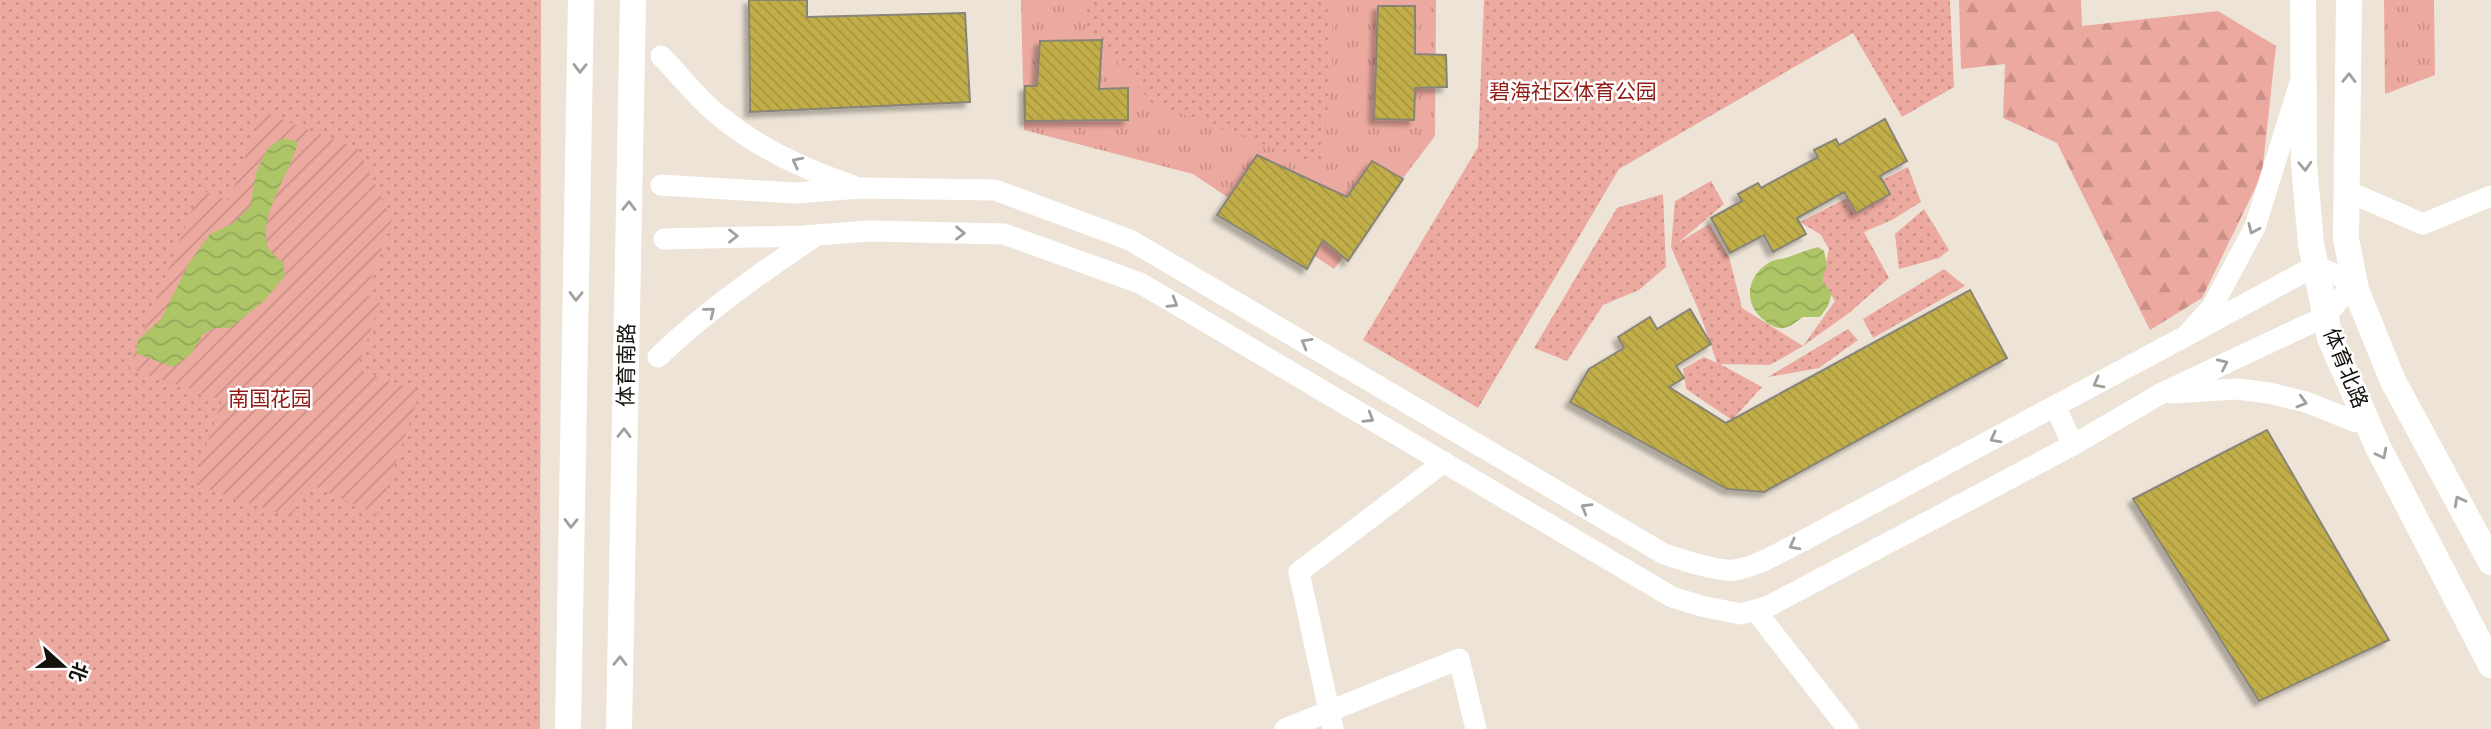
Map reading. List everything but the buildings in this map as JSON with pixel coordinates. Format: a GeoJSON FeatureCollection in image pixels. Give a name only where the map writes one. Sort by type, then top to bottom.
{"type":"FeatureCollection","features":[{"type":"Feature","properties":{"kind":"main road"},"geometry":{"type":"LineString","coordinates":[[568,729],[581,0]]}},
{"type":"Feature","properties":{"kind":"main road","name":"体育南路"},"geometry":{"type":"LineString","coordinates":[[619,729],[632,0]]}},
{"type":"Feature","properties":{"kind":"main road","name":"体育北路"},"geometry":{"type":"LineString","coordinates":[[2303,0],[2304,164],[2311,244],[2330,338],[2368,424],[2491,665]]}},
{"type":"Feature","properties":{"kind":"main road","name":"体育北路"},"geometry":{"type":"LineString","coordinates":[[2349,0],[2346,238],[2354,282],[2393,381],[2491,562]]}},
{"type":"Feature","properties":{"kind":"street"},"geometry":{"type":"LineString","coordinates":[[661,56],[720,117],[740,131],[817,173],[860,188]]}},
{"type":"Feature","properties":{"kind":"street"},"geometry":{"type":"LineString","coordinates":[[2186,337],[2212,307],[2255,227],[2304,71]]}},
{"type":"Feature","properties":{"kind":"street"},"geometry":{"type":"LineString","coordinates":[[662,186],[795,193],[860,188],[995,190],[1130,240],[1664,554],[1692,563],[1732,570],[1760,562],[1781,552],[2315,266],[2354,282],[2326,316],[2162,393],[2073,445],[1769,606],[1741,614],[1672,597],[1140,283],[1065,254],[1004,234],[869,231],[664,239]]}},
{"type":"Feature","properties":{"kind":"street"},"geometry":{"type":"LineString","coordinates":[[2347,191],[2423,224],[2491,196]]}},
{"type":"Feature","properties":{"kind":"street"},"geometry":{"type":"LineString","coordinates":[[658,357],[744,285],[817,235]]}},
{"type":"Feature","properties":{"kind":"street"},"geometry":{"type":"LineString","coordinates":[[2162,393],[2238,389],[2269,393],[2306,402],[2368,424]]}},
{"type":"Feature","properties":{"kind":"street"},"geometry":{"type":"LineString","coordinates":[[2055,405],[2073,445]]}},
{"type":"Feature","properties":{"kind":"street"},"geometry":{"type":"LineString","coordinates":[[1331,720],[1299,572],[1444,462]]}},
{"type":"Feature","properties":{"kind":"street"},"geometry":{"type":"LineString","coordinates":[[1755,610],[1848,729]]}},
{"type":"Feature","properties":{"kind":"street"},"geometry":{"type":"LineString","coordinates":[[1285,729],[1331,720],[1460,659],[1476,729]]}},
{"type":"Feature","properties":{"kind":"green space","name":"南国花园"},"geometry":{"type":"Polygon","coordinates":[[[0,0],[541,0],[540,729],[0,729],[0,0]]]}},
{"type":"Feature","properties":{"kind":"green space"},"geometry":{"type":"Polygon","coordinates":[[[1021,0],[1436,0],[1435,136],[1334,269],[1193,174],[1024,130],[1021,0]]]}},
{"type":"Feature","properties":{"kind":"green space"},"geometry":{"type":"Polygon","coordinates":[[[1087,0],[1332,0],[1332,69],[1321,166],[1152,103],[1085,24],[1087,0]]]}},
{"type":"Feature","properties":{"kind":"green space","name":"碧海社区体育公园"},"geometry":{"type":"Polygon","coordinates":[[[1484,0],[1950,0],[1954,87],[1902,117],[1853,33],[1619,169],[1478,408],[1363,340],[1478,147],[1484,0]]]}},
{"type":"Feature","properties":{"kind":"green space"},"geometry":{"type":"Polygon","coordinates":[[[1959,0],[2081,0],[2082,26],[2218,11],[2276,46],[2262,174],[2202,298],[2150,330],[2057,143],[2003,118],[2005,64],[1961,69],[1959,0]]]}},
{"type":"Feature","properties":{"kind":"green space"},"geometry":{"type":"Polygon","coordinates":[[[2384,0],[2434,0],[2435,75],[2385,94],[2384,0]]]}},
{"type":"Feature","properties":{"kind":"green space"},"geometry":{"type":"Polygon","coordinates":[[[262,112],[358,149],[392,220],[365,294],[380,303],[357,369],[420,392],[378,515],[312,485],[290,517],[193,484],[222,400],[129,368],[200,190],[229,200],[262,112]]]}},
{"type":"Feature","properties":{"kind":"green space"},"geometry":{"type":"Polygon","coordinates":[[[1908,167],[1921,202],[1892,220],[1864,232],[1889,278],[1849,313],[1803,346],[1835,301],[1822,281],[1829,249],[1821,235],[1800,222],[1908,167]]]}},
{"type":"Feature","properties":{"kind":"green space"},"geometry":{"type":"Polygon","coordinates":[[[1711,181],[1724,204],[1678,243],[1709,224],[1729,257],[1742,308],[1803,346],[1770,365],[1720,364],[1762,387],[1732,420],[1686,389],[1683,369],[1704,357],[1717,363],[1699,311],[1671,247],[1675,201],[1711,181]]]}},
{"type":"Feature","properties":{"kind":"green space"},"geometry":{"type":"Polygon","coordinates":[[[1663,194],[1666,267],[1639,290],[1603,305],[1567,361],[1534,348],[1617,208],[1663,194]]]}},
{"type":"Feature","properties":{"kind":"green space"},"geometry":{"type":"Polygon","coordinates":[[[1924,209],[1949,250],[1939,258],[1899,269],[1895,234],[1924,209]]]}},
{"type":"Feature","properties":{"kind":"green space"},"geometry":{"type":"Polygon","coordinates":[[[1944,269],[1965,286],[1873,338],[1863,319],[1944,269]]]}},
{"type":"Feature","properties":{"kind":"green space"},"geometry":{"type":"Polygon","coordinates":[[[1848,329],[1858,340],[1819,368],[1768,377],[1848,329]]]}},
{"type":"Feature","properties":{"kind":"water"},"geometry":{"type":"Polygon","coordinates":[[[283,138],[298,142],[271,209],[266,235],[269,249],[283,262],[285,276],[263,302],[230,328],[215,328],[203,334],[191,354],[173,367],[136,353],[138,340],[161,319],[189,263],[210,234],[232,224],[250,207],[256,173],[264,156],[269,147],[283,138]]]}},
{"type":"Feature","properties":{"kind":"water"},"geometry":{"type":"Polygon","coordinates":[[[1818,247],[1824,251],[1827,265],[1822,281],[1832,293],[1828,306],[1820,317],[1803,317],[1784,328],[1768,324],[1752,306],[1750,298],[1756,274],[1772,261],[1818,247]]]}}]}
